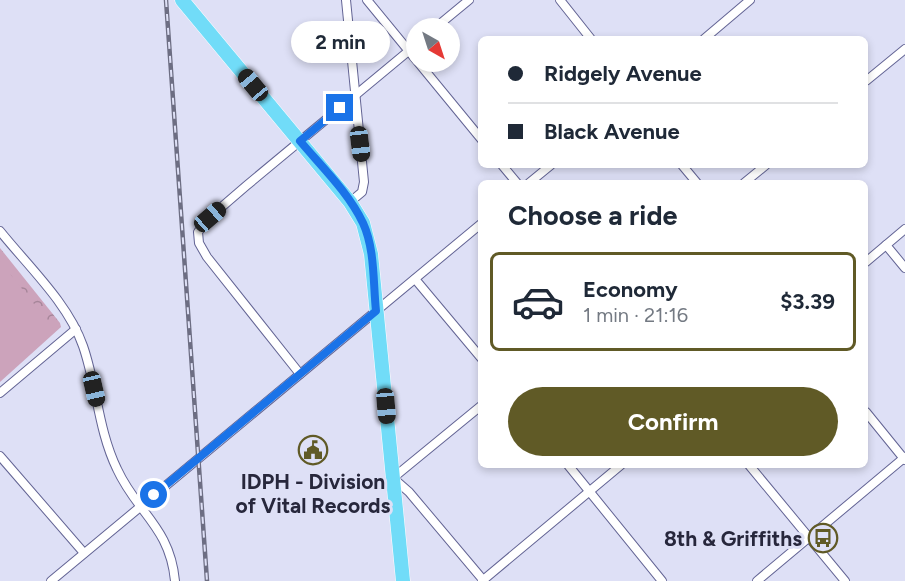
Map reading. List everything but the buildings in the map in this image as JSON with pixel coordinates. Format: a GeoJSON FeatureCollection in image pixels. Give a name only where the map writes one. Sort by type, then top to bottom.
{"type":"FeatureCollection","features":[{"type":"Feature","properties":{"kind":"main road"},"geometry":{"type":"LineString","coordinates":[[182,0],[350,202],[363,223],[368,240],[376,311],[403,581]]}},
{"type":"Feature","properties":{"kind":"street"},"geometry":{"type":"LineString","coordinates":[[346,0],[364,183],[362,192],[350,202]]}},
{"type":"Feature","properties":{"kind":"street"},"geometry":{"type":"LineString","coordinates":[[367,0],[406,49]]}},
{"type":"Feature","properties":{"kind":"street"},"geometry":{"type":"LineString","coordinates":[[447,18],[469,0]]}},
{"type":"Feature","properties":{"kind":"street"},"geometry":{"type":"LineString","coordinates":[[560,0],[589,36]]}},
{"type":"Feature","properties":{"kind":"street"},"geometry":{"type":"LineString","coordinates":[[708,36],[750,0]]}},
{"type":"Feature","properties":{"kind":"street"},"geometry":{"type":"LineString","coordinates":[[868,79],[905,49]]}},
{"type":"Feature","properties":{"kind":"street"},"geometry":{"type":"LineString","coordinates":[[300,375],[207,256],[199,243],[201,226],[406,53]]}},
{"type":"Feature","properties":{"kind":"street"},"geometry":{"type":"LineString","coordinates":[[425,72],[478,135]]}},
{"type":"Feature","properties":{"kind":"street"},"geometry":{"type":"LineString","coordinates":[[504,168],[514,180]]}},
{"type":"Feature","properties":{"kind":"street"},"geometry":{"type":"LineString","coordinates":[[533,180],[547,168]]}},
{"type":"Feature","properties":{"kind":"street"},"geometry":{"type":"LineString","coordinates":[[684,168],[694,180]]}},
{"type":"Feature","properties":{"kind":"street"},"geometry":{"type":"LineString","coordinates":[[748,180],[762,168]]}},
{"type":"Feature","properties":{"kind":"street"},"geometry":{"type":"LineString","coordinates":[[51,581],[478,226]]}},
{"type":"Feature","properties":{"kind":"street"},"geometry":{"type":"LineString","coordinates":[[868,260],[905,229]]}},
{"type":"Feature","properties":{"kind":"street"},"geometry":{"type":"LineString","coordinates":[[0,231],[76,329],[90,369],[110,453],[123,482],[162,534],[170,554],[175,581]]}},
{"type":"Feature","properties":{"kind":"street"},"geometry":{"type":"LineString","coordinates":[[886,245],[905,268]]}},
{"type":"Feature","properties":{"kind":"street"},"geometry":{"type":"LineString","coordinates":[[415,279],[478,353]]}},
{"type":"Feature","properties":{"kind":"street"},"geometry":{"type":"LineString","coordinates":[[0,393],[76,329]]}},
{"type":"Feature","properties":{"kind":"street"},"geometry":{"type":"LineString","coordinates":[[478,408],[393,478],[409,492],[483,581],[617,468]]}},
{"type":"Feature","properties":{"kind":"street"},"geometry":{"type":"LineString","coordinates":[[757,581],[904,458],[868,414]]}},
{"type":"Feature","properties":{"kind":"street"},"geometry":{"type":"LineString","coordinates":[[0,456],[84,554]]}},
{"type":"Feature","properties":{"kind":"street"},"geometry":{"type":"LineString","coordinates":[[571,468],[662,581]]}},
{"type":"Feature","properties":{"kind":"street"},"geometry":{"type":"LineString","coordinates":[[751,468],[845,581]]}},
{"type":"Feature","properties":{"kind":"green space"},"geometry":{"type":"Polygon","coordinates":[[[0,248],[61,327],[0,382],[0,248]]]}},
{"type":"Feature","properties":{"kind":"green space"},"geometry":{"type":"Polygon","coordinates":[[[0,261],[53,328],[0,373],[0,261]]]}},
{"type":"Feature","properties":{"kind":"railway"},"geometry":{"type":"LineString","coordinates":[[166,0],[207,581]]}},
{"type":"Feature","properties":{"kind":"place","name":"IDPH - Division of Vital Records"},"geometry":{"type":"Point","coordinates":[313,450]}},
{"type":"Feature","properties":{"kind":"place","name":"8th & Griffiths"},"geometry":{"type":"Point","coordinates":[823,538]}},
{"type":"Feature","properties":{"kind":"route"},"geometry":{"type":"LineString","coordinates":[[154,495],[376,311],[370,247],[363,223],[350,202],[300,141],[340,108]]}}]}
